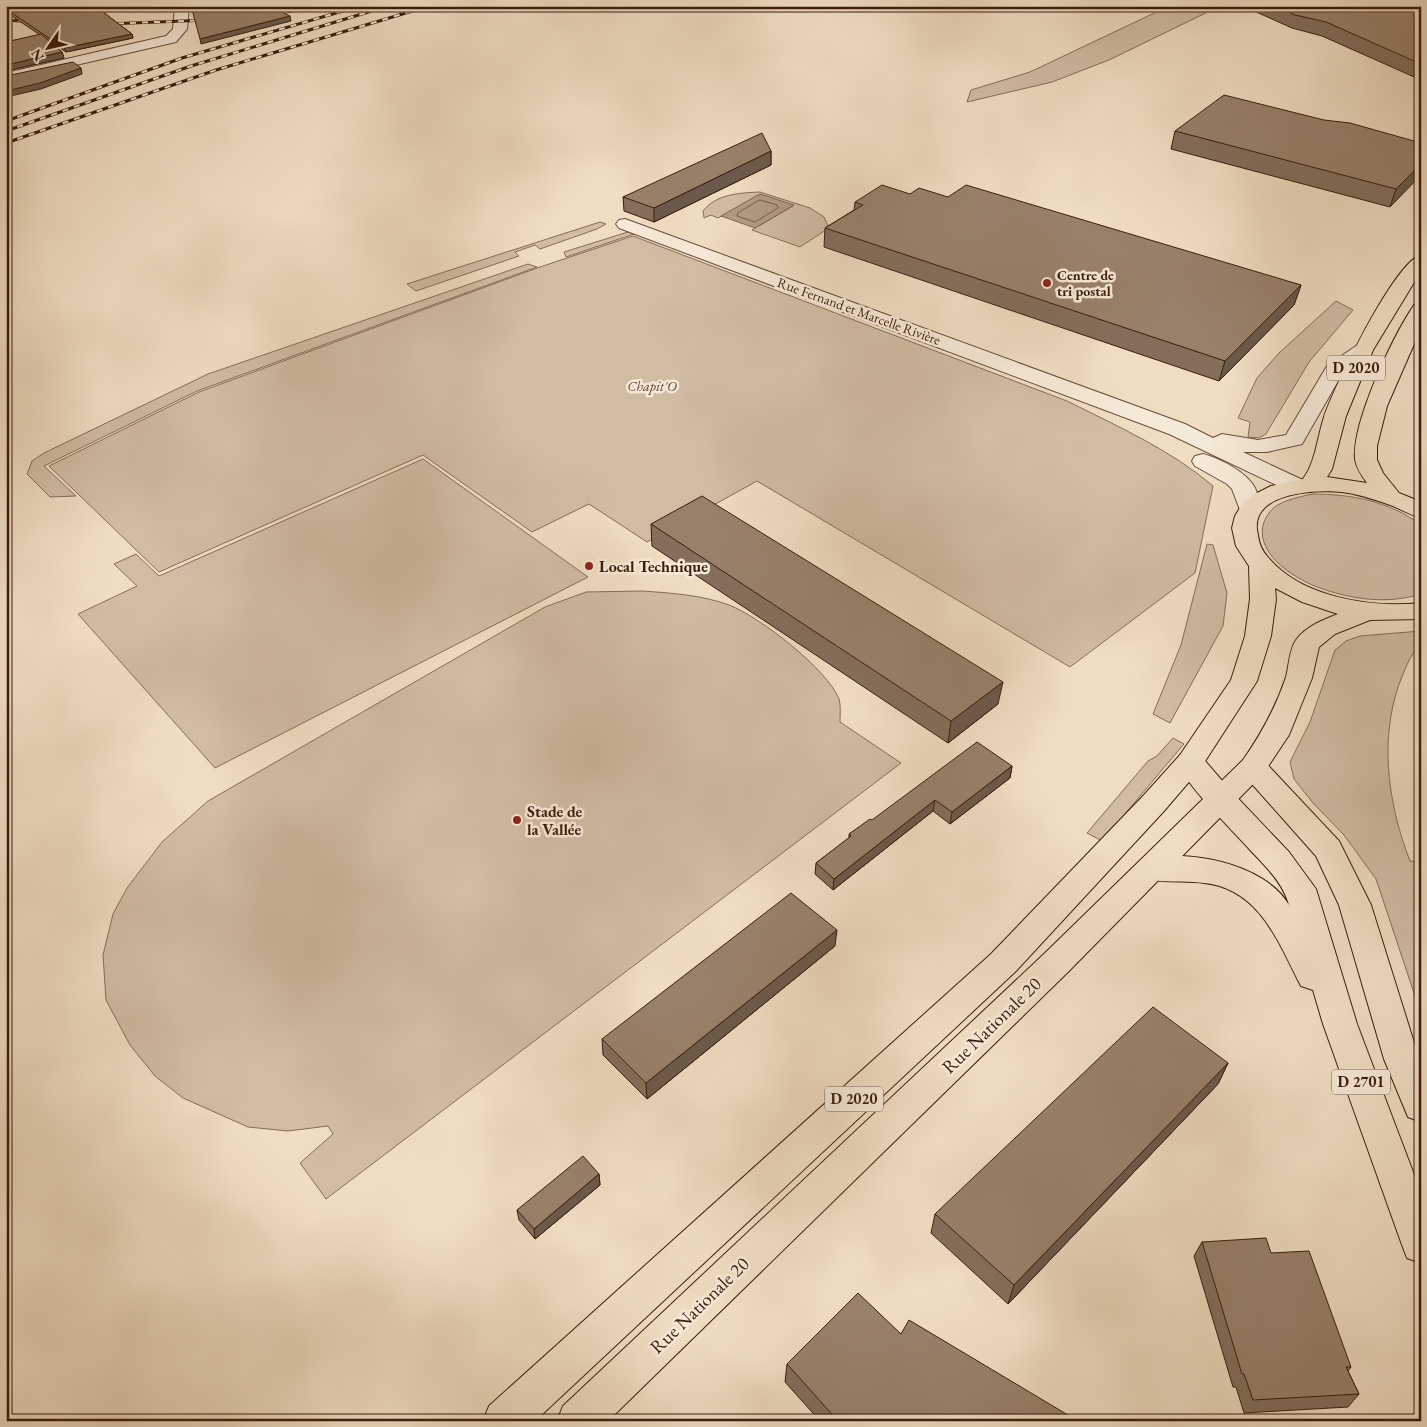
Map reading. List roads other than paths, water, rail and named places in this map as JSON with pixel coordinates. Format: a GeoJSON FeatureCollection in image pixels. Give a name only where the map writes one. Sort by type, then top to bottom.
{"type":"FeatureCollection","features":[{"type":"Feature","properties":{"kind":"main road","name":"D 2020"},"geometry":{"type":"LineString","coordinates":[[1303,486],[1321,469],[1335,416],[1363,350],[1410,272],[1421,260]]}},
{"type":"Feature","properties":{"kind":"main road","name":"D 2020"},"geometry":{"type":"LineString","coordinates":[[1392,498],[1367,464],[1365,458],[1368,433],[1403,340],[1421,309]]}},
{"type":"Feature","properties":{"kind":"main road","name":"D 2020"},"geometry":{"type":"LineString","coordinates":[[1250,510],[1268,495],[1303,486],[1350,487],[1392,498],[1421,511]]}},
{"type":"Feature","properties":{"kind":"main road","name":"Rue Nationale 20"},"geometry":{"type":"LineString","coordinates":[[1250,510],[1244,527],[1248,545],[1261,564],[1295,590],[1342,607],[1368,612],[1396,613],[1421,610]]}},
{"type":"Feature","properties":{"kind":"main road","name":"D 2020"},"geometry":{"type":"LineString","coordinates":[[504,1421],[1003,963],[1154,803],[1190,762],[1244,681],[1258,636],[1263,599],[1261,564]]}},
{"type":"Feature","properties":{"kind":"main road","name":"Rue Nationale 20"},"geometry":{"type":"LineString","coordinates":[[578,1421],[1035,983],[1253,768],[1275,735],[1299,678],[1307,644],[1326,628],[1368,612]]}},
{"type":"Feature","properties":{"kind":"main road","name":"D 2701"},"geometry":{"type":"LineString","coordinates":[[1190,762],[1221,799],[1278,860],[1300,889],[1340,1024],[1421,1245]]}},
{"type":"Feature","properties":{"kind":"main road","name":"D 2701"},"geometry":{"type":"LineString","coordinates":[[1253,768],[1328,849],[1355,906],[1401,1059],[1421,1106]]}},
{"type":"Feature","properties":{"kind":"main road","name":"D 2701"},"geometry":{"type":"LineString","coordinates":[[1151,869],[1190,869],[1223,873],[1250,886],[1273,905],[1340,1024]]}},
{"type":"Feature","properties":{"kind":"street"},"geometry":{"type":"LineString","coordinates":[[6,77],[171,39],[178,35],[180,30],[182,6]]}},
{"type":"Feature","properties":{"kind":"street","name":"Rue Fernand et Marcelle Rivière"},"geometry":{"type":"LineString","coordinates":[[625,224],[1177,429],[1303,486]]}},
{"type":"Feature","properties":{"kind":"street"},"geometry":{"type":"LineString","coordinates":[[1177,429],[1238,445],[1255,447],[1282,444],[1294,439],[1334,370],[1363,350]]}},
{"type":"Feature","properties":{"kind":"street","name":"Rue Fernand et Marcelle Rivière"},"geometry":{"type":"LineString","coordinates":[[1093,398],[1235,479],[1243,487],[1250,510]]}},
{"type":"Feature","properties":{"kind":"water"},"geometry":{"type":"Polygon","coordinates":[[[760,194],[794,205],[755,228],[721,216],[760,194]]]}},
{"type":"Feature","properties":{"kind":"railway"},"geometry":{"type":"LineString","coordinates":[[270,14],[330,6]]}},
{"type":"Feature","properties":{"kind":"railway"},"geometry":{"type":"LineString","coordinates":[[6,121],[182,58],[360,6]]}},
{"type":"Feature","properties":{"kind":"railway"},"geometry":{"type":"LineString","coordinates":[[6,131],[191,66],[388,6]]}},
{"type":"Feature","properties":{"kind":"railway"},"geometry":{"type":"LineString","coordinates":[[6,143],[216,70],[429,6]]}},
{"type":"Feature","properties":{"kind":"railway"},"geometry":{"type":"LineString","coordinates":[[6,20],[33,22]]}},
{"type":"Feature","properties":{"kind":"railway"},"geometry":{"type":"LineString","coordinates":[[106,24],[208,20]]}},
{"type":"Feature","properties":{"kind":"place","name":"Centre de tri postal"},"geometry":{"type":"Point","coordinates":[1047,283]}},
{"type":"Feature","properties":{"kind":"place","name":"Local Technique"},"geometry":{"type":"Point","coordinates":[589,566]}},
{"type":"Feature","properties":{"kind":"place","name":"Stade de la Vallée"},"geometry":{"type":"Point","coordinates":[517,820]}},
{"type":"Feature","properties":{"kind":"park label","name":"Chapit'O"},"geometry":{"type":"Point","coordinates":[652,386]}}]}
